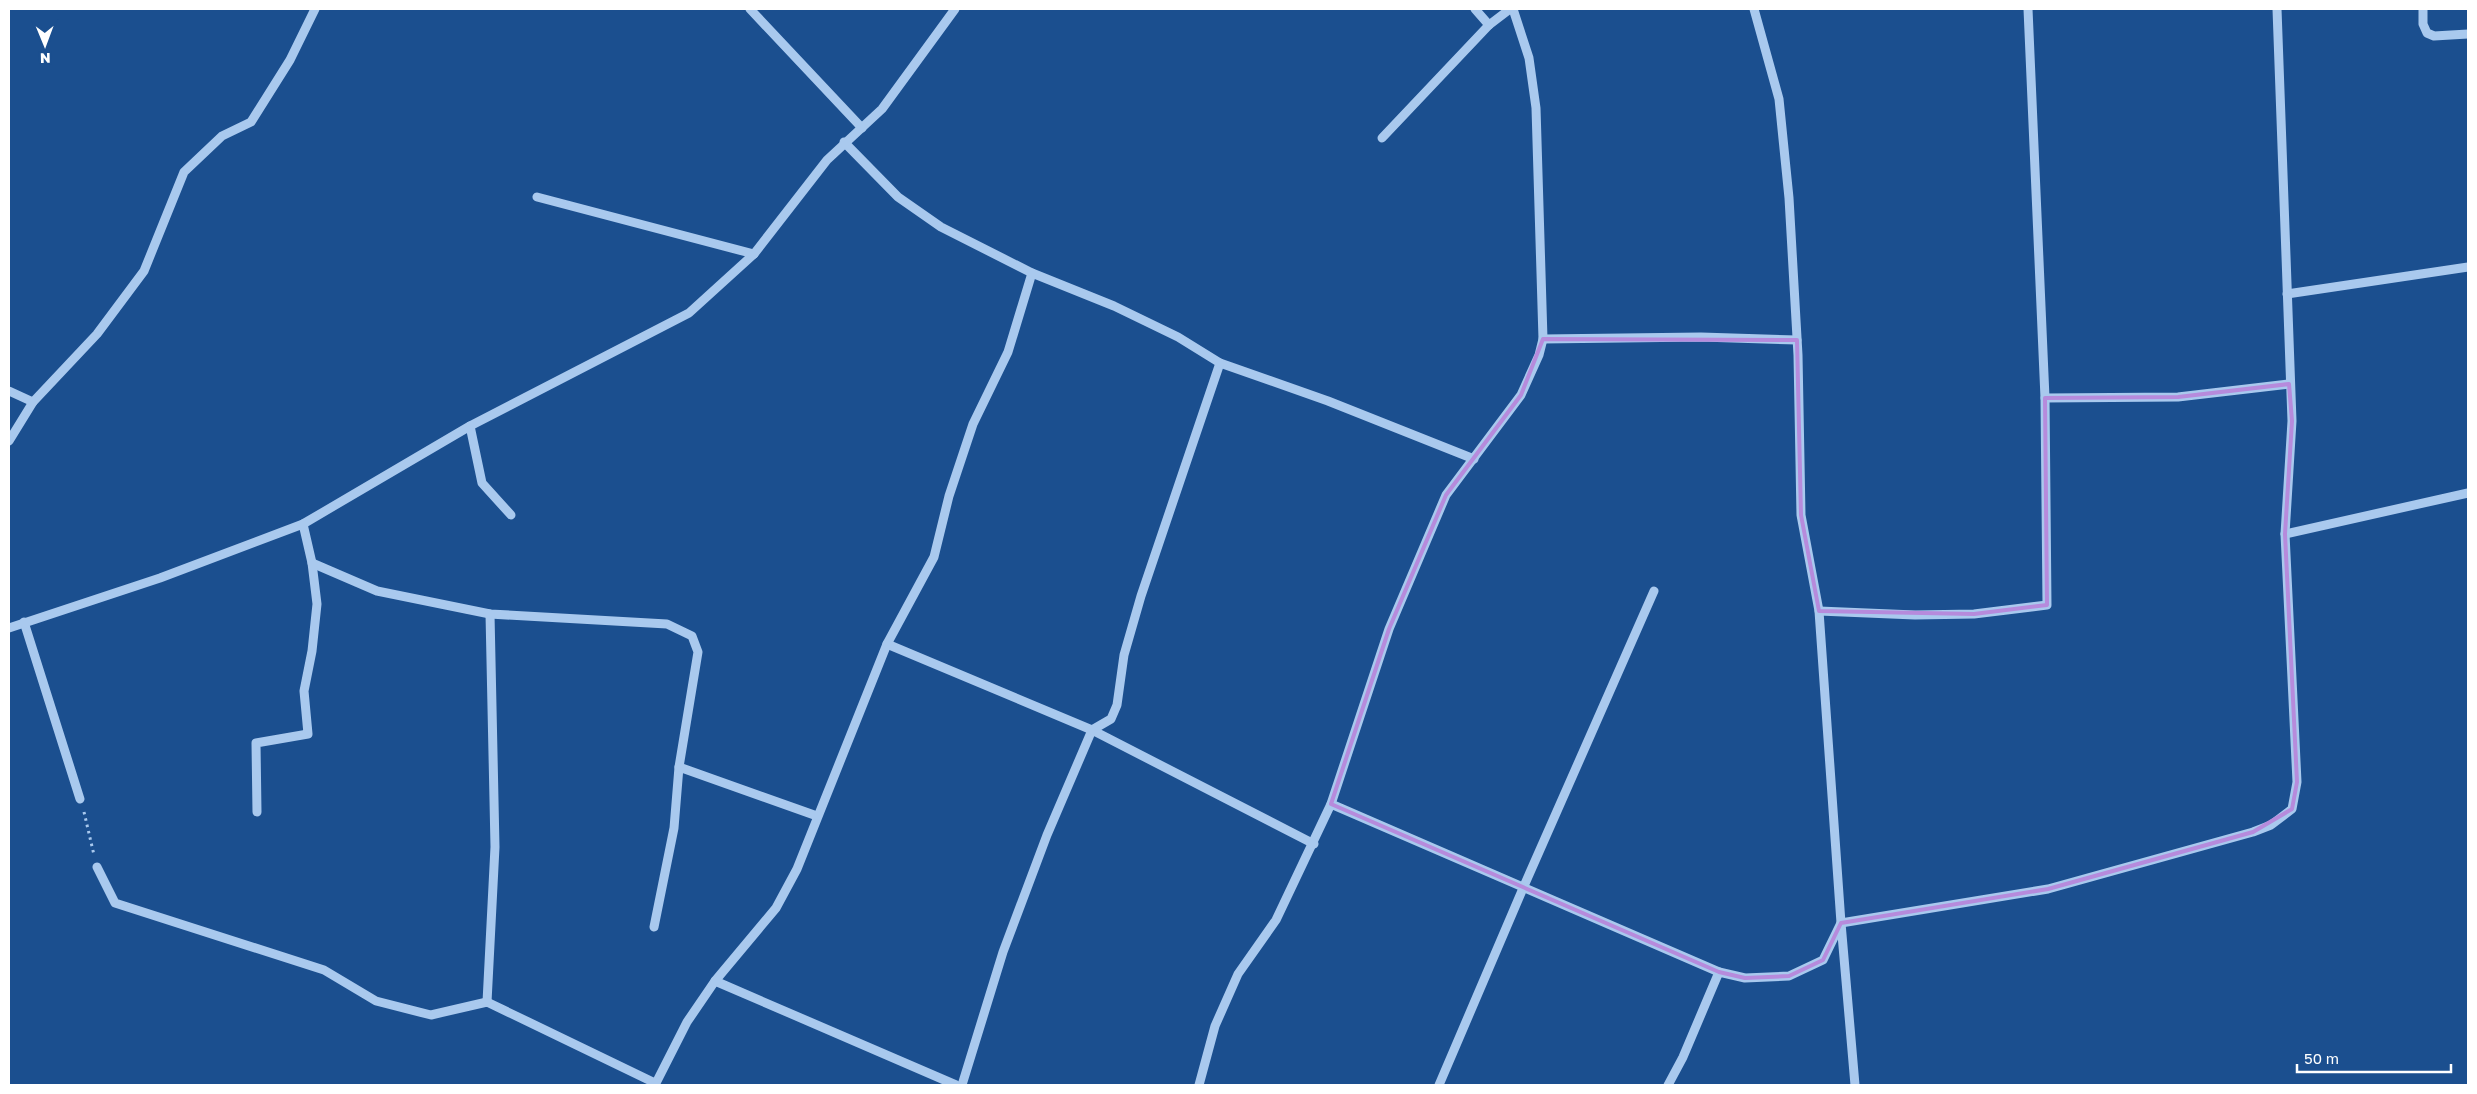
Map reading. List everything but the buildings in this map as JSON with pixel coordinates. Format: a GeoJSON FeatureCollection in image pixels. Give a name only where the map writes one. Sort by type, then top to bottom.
{"type":"FeatureCollection","features":[{"type":"Feature","properties":{"kind":"street"},"geometry":{"type":"LineString","coordinates":[[9,441],[33,402],[96,334],[144,271],[184,172],[222,136],[251,122],[290,60],[315,9]]}},
{"type":"Feature","properties":{"kind":"street"},"geometry":{"type":"LineString","coordinates":[[750,9],[862,128]]}},
{"type":"Feature","properties":{"kind":"street"},"geometry":{"type":"LineString","coordinates":[[9,628],[160,578],[303,524],[470,426],[689,313],[754,254],[827,160],[844,142],[882,109],[955,9]]}},
{"type":"Feature","properties":{"kind":"street"},"geometry":{"type":"LineString","coordinates":[[1475,9],[1489,25]]}},
{"type":"Feature","properties":{"kind":"street"},"geometry":{"type":"LineString","coordinates":[[1199,1085],[1215,1026],[1238,974],[1276,920],[1314,844],[1331,804],[1389,629],[1446,495],[1521,395],[1539,355],[1543,340],[1536,108],[1529,58],[1511,9],[1489,25],[1382,138]]}},
{"type":"Feature","properties":{"kind":"street"},"geometry":{"type":"LineString","coordinates":[[1754,9],[1779,98],[1789,198],[1797,340],[1801,515],[1819,611],[1841,922],[1856,1085]]}},
{"type":"Feature","properties":{"kind":"street"},"geometry":{"type":"LineString","coordinates":[[1819,611],[1915,616],[1974,614],[2047,605],[2046,398],[2028,9]]}},
{"type":"Feature","properties":{"kind":"street"},"geometry":{"type":"LineString","coordinates":[[1841,922],[2048,889],[2253,832],[2271,825],[2292,808],[2296,782],[2285,534],[2292,421],[2288,384],[2287,294],[2277,9]]}},
{"type":"Feature","properties":{"kind":"street"},"geometry":{"type":"LineString","coordinates":[[2422,9],[2423,24],[2427,33],[2434,36],[2468,34]]}},
{"type":"Feature","properties":{"kind":"street"},"geometry":{"type":"LineString","coordinates":[[844,142],[898,198],[941,228],[1032,273],[1114,306],[1178,337],[1220,363],[1328,400],[1474,459]]}},
{"type":"Feature","properties":{"kind":"street"},"geometry":{"type":"LineString","coordinates":[[537,197],[754,254]]}},
{"type":"Feature","properties":{"kind":"street"},"geometry":{"type":"LineString","coordinates":[[2287,294],[2468,267]]}},
{"type":"Feature","properties":{"kind":"street"},"geometry":{"type":"LineString","coordinates":[[97,867],[115,903],[324,970],[376,1001],[431,1015],[487,1002],[655,1084],[687,1022],[715,981],[776,908],[797,869],[887,644],[934,557],[949,496],[973,424],[1008,352],[1032,273]]}},
{"type":"Feature","properties":{"kind":"street"},"geometry":{"type":"LineString","coordinates":[[1543,340],[1700,337],[1797,340]]}},
{"type":"Feature","properties":{"kind":"street"},"geometry":{"type":"LineString","coordinates":[[962,1085],[1003,952],[1047,835],[1092,730],[1111,719],[1117,705],[1124,655],[1136,613],[1181,474],[1220,363]]}},
{"type":"Feature","properties":{"kind":"street"},"geometry":{"type":"LineString","coordinates":[[2046,398],[2178,397],[2288,384]]}},
{"type":"Feature","properties":{"kind":"street"},"geometry":{"type":"LineString","coordinates":[[9,391],[33,402]]}},
{"type":"Feature","properties":{"kind":"street"},"geometry":{"type":"LineString","coordinates":[[470,426],[482,483],[511,515]]}},
{"type":"Feature","properties":{"kind":"street"},"geometry":{"type":"LineString","coordinates":[[2285,534],[2468,493]]}},
{"type":"Feature","properties":{"kind":"street"},"geometry":{"type":"LineString","coordinates":[[257,812],[256,743],[308,734],[304,691],[312,651],[317,604],[312,563],[303,524]]}},
{"type":"Feature","properties":{"kind":"street"},"geometry":{"type":"LineString","coordinates":[[312,563],[376,592],[490,614],[667,624],[692,636],[698,652],[679,767],[674,828],[654,926]]}},
{"type":"Feature","properties":{"kind":"street"},"geometry":{"type":"LineString","coordinates":[[1439,1085],[1654,591]]}},
{"type":"Feature","properties":{"kind":"street"},"geometry":{"type":"LineString","coordinates":[[487,1002],[495,847],[490,614]]}},
{"type":"Feature","properties":{"kind":"street"},"geometry":{"type":"LineString","coordinates":[[24,622],[80,799]]}},
{"type":"Feature","properties":{"kind":"street"},"geometry":{"type":"LineString","coordinates":[[887,644],[1092,730],[1314,844]]}},
{"type":"Feature","properties":{"kind":"street"},"geometry":{"type":"LineString","coordinates":[[679,767],[817,816]]}},
{"type":"Feature","properties":{"kind":"street"},"geometry":{"type":"LineString","coordinates":[[1331,804],[1720,972],[1745,978],[1789,976],[1822,960],[1841,922]]}},
{"type":"Feature","properties":{"kind":"street"},"geometry":{"type":"LineString","coordinates":[[1668,1085],[1683,1057],[1720,972]]}},
{"type":"Feature","properties":{"kind":"street"},"geometry":{"type":"LineString","coordinates":[[715,981],[956,1085]]}},
{"type":"Feature","properties":{"kind":"path"},"geometry":{"type":"LineString","coordinates":[[80,799],[97,867]]}},
{"type":"Feature","properties":{"kind":"highlighted area"},"geometry":{"type":"Polygon","coordinates":[[[1543,339],[1797,340],[1801,515],[1819,611],[1974,614],[2047,605],[2045,398],[2178,397],[2289,384],[2292,421],[2285,534],[2297,782],[2292,809],[2253,832],[2048,889],[1841,923],[1823,960],[1789,976],[1745,978],[1719,972],[1331,804],[1389,629],[1446,495],[1521,395],[1543,339]]]}}]}
